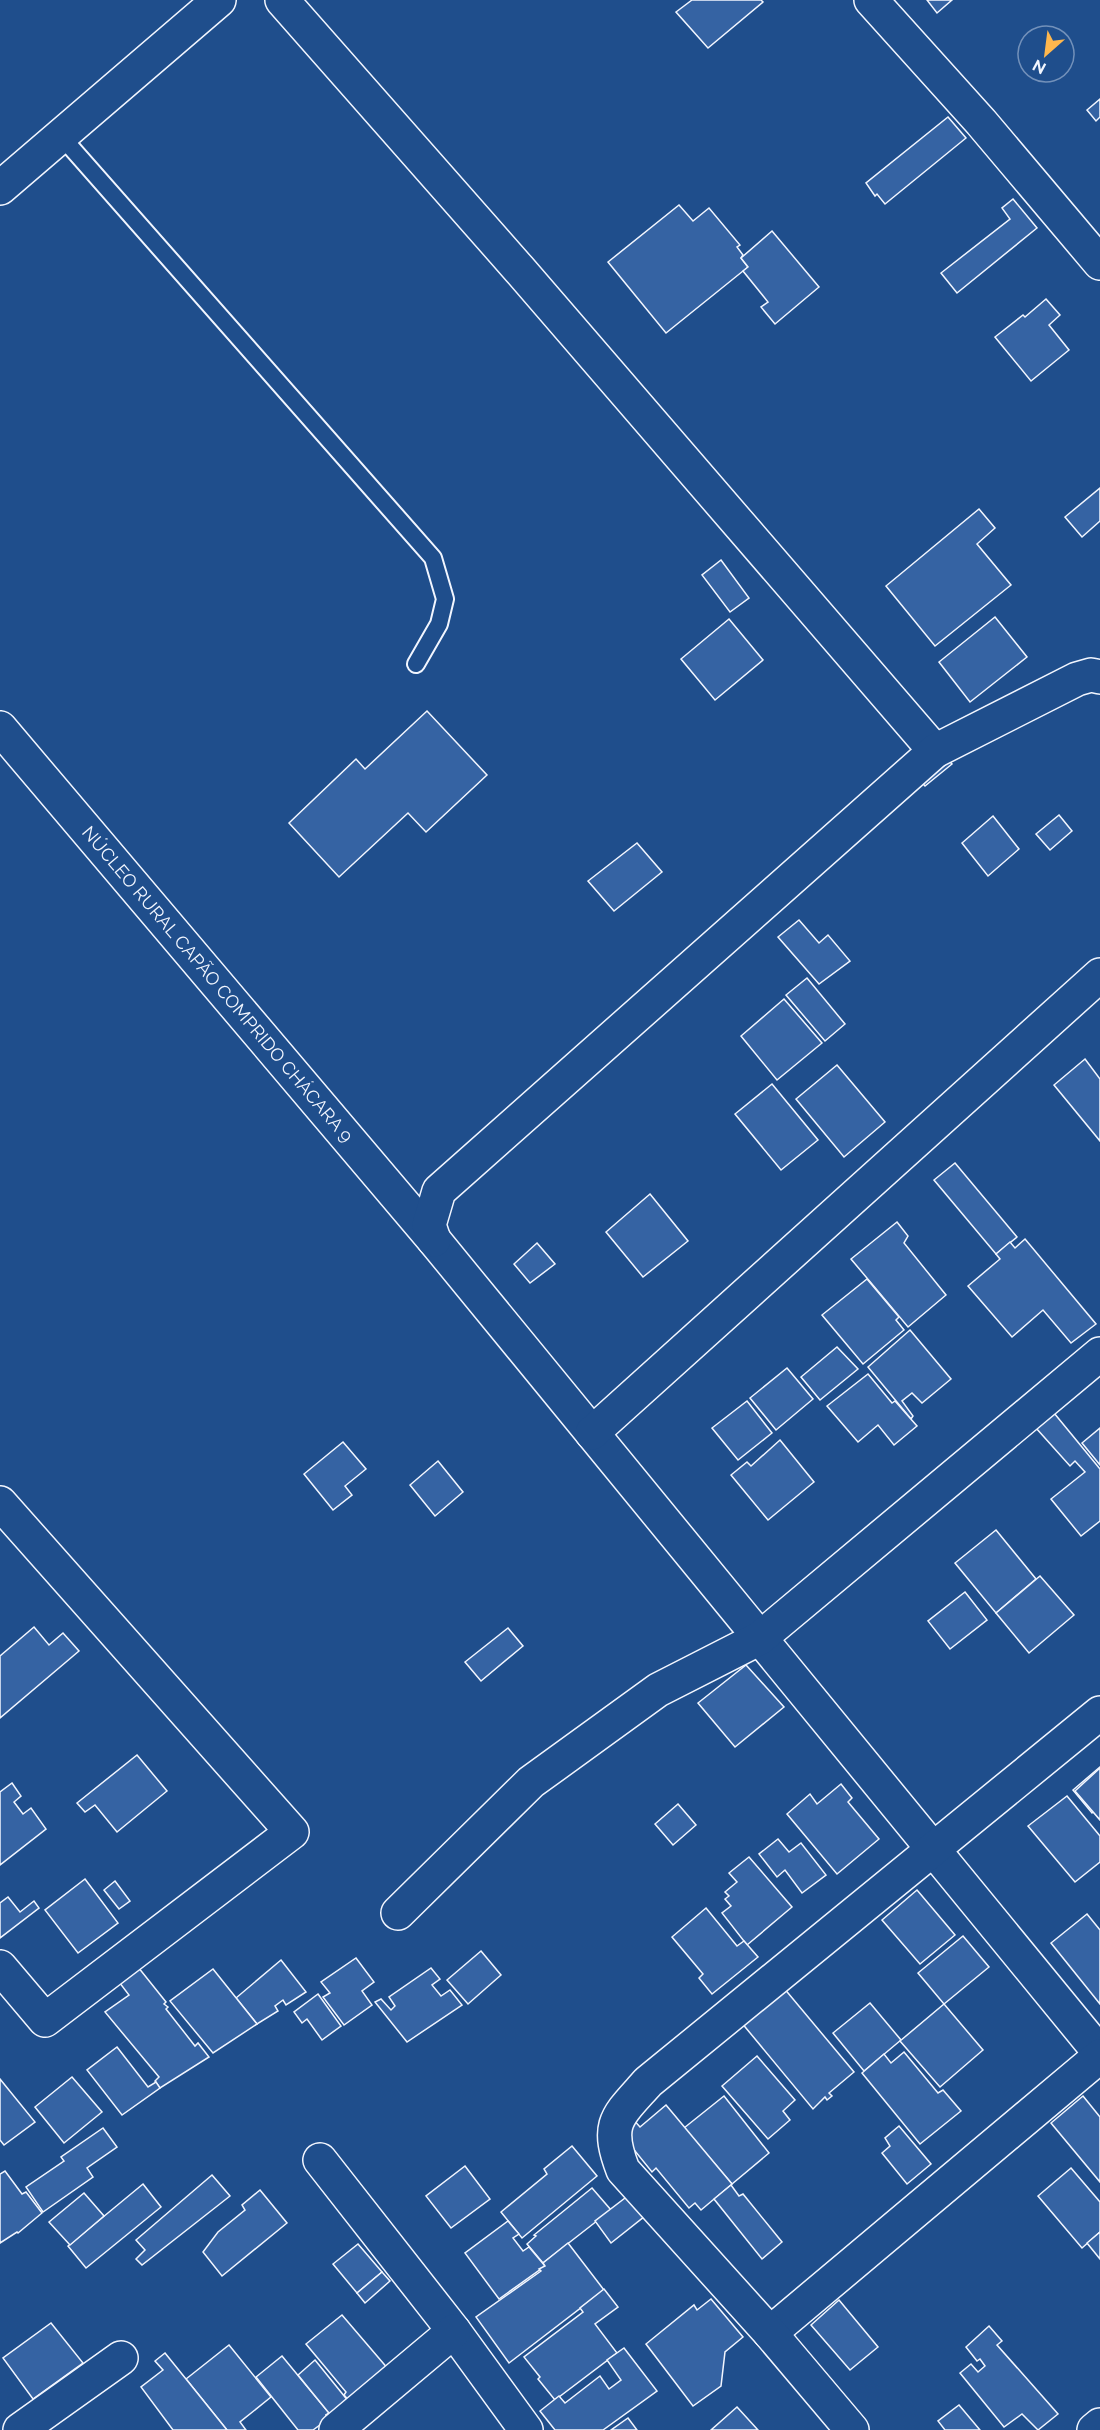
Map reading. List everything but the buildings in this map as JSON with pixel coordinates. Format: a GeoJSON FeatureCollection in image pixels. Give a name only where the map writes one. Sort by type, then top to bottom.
{"type":"FeatureCollection","features":[{"type":"Feature","properties":{"kind":"street"},"geometry":{"type":"LineString","coordinates":[[0,188],[219,0]]}},
{"type":"Feature","properties":{"kind":"street"},"geometry":{"type":"LineString","coordinates":[[282,0],[519,269],[935,751]]}},
{"type":"Feature","properties":{"kind":"street"},"geometry":{"type":"LineString","coordinates":[[871,0],[981,122],[1100,263]]}},
{"type":"Feature","properties":{"kind":"street"},"geometry":{"type":"LineString","coordinates":[[434,1240],[429,1225],[439,1191],[935,751],[1077,679],[1091,675],[1100,677]]}},
{"type":"Feature","properties":{"kind":"street","name":"NÚCLEO RURAL CAPÃO COMPRIDO CHÁCARA 9"},"geometry":{"type":"LineString","coordinates":[[0,728],[434,1240],[1100,2055]]}},
{"type":"Feature","properties":{"kind":"street"},"geometry":{"type":"LineString","coordinates":[[592,1433],[1100,975]]}},
{"type":"Feature","properties":{"kind":"street"},"geometry":{"type":"LineString","coordinates":[[398,1913],[531,1782],[658,1690],[760,1638],[1100,1354]]}},
{"type":"Feature","properties":{"kind":"street"},"geometry":{"type":"LineString","coordinates":[[0,1503],[292,1832],[45,2020],[0,1967]]}},
{"type":"Feature","properties":{"kind":"street"},"geometry":{"type":"LineString","coordinates":[[852,2430],[770,2333],[623,2170],[614,2147],[614,2131],[622,2112],[648,2082],[1100,1713]]}},
{"type":"Feature","properties":{"kind":"street"},"geometry":{"type":"LineString","coordinates":[[770,2333],[1100,2055]]}},
{"type":"Feature","properties":{"kind":"street"},"geometry":{"type":"LineString","coordinates":[[320,2160],[454,2331],[526,2430]]}},
{"type":"Feature","properties":{"kind":"street"},"geometry":{"type":"LineString","coordinates":[[336,2430],[454,2331]]}},
{"type":"Feature","properties":{"kind":"street"},"geometry":{"type":"LineString","coordinates":[[20,2430],[121,2358]]}},
{"type":"Feature","properties":{"kind":"street"},"geometry":{"type":"LineString","coordinates":[[0,2412],[14,2430]]}},
{"type":"Feature","properties":{"kind":"street"},"geometry":{"type":"LineString","coordinates":[[1094,2430],[1100,2425]]}},
{"type":"Feature","properties":{"kind":"lane"},"geometry":{"type":"LineString","coordinates":[[61,136],[433,558],[445,599],[439,624],[416,664]]}}]}
